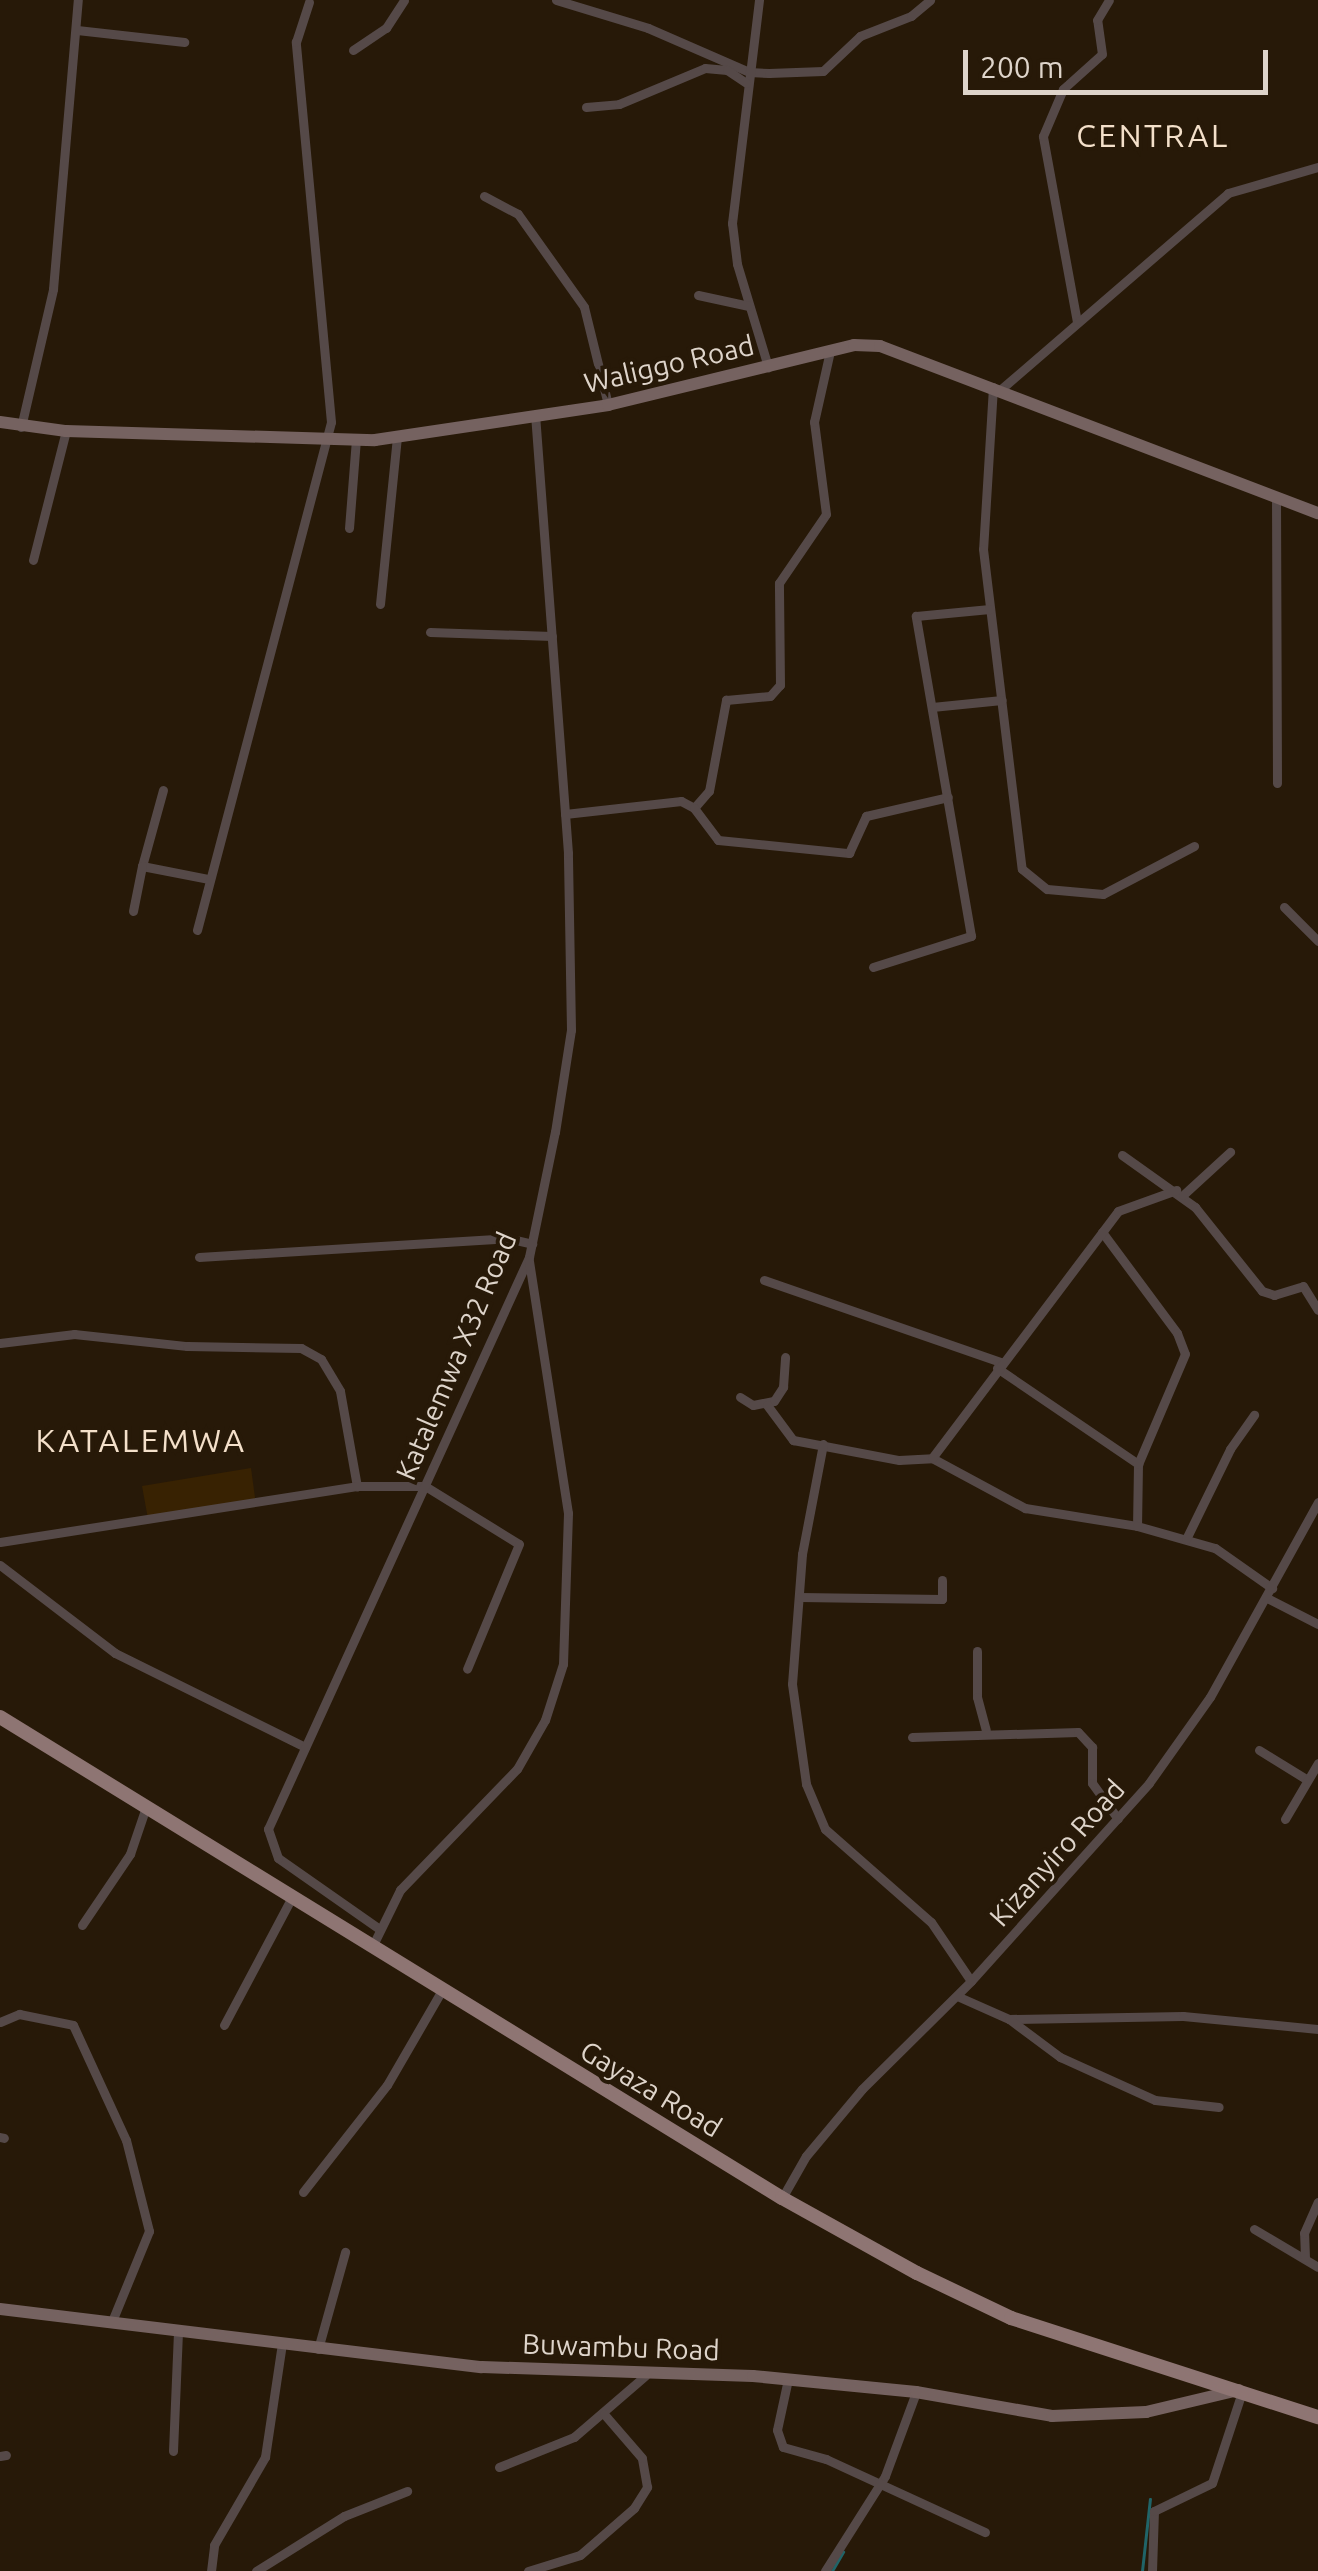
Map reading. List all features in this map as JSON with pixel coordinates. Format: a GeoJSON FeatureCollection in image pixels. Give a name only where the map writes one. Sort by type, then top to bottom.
{"type":"FeatureCollection","features":[{"type":"Feature","properties":{"kind":"main road","name":"Gayaza Road"},"geometry":{"type":"LineString","coordinates":[[0,1717],[782,2198],[1010,2318],[1318,2417]]}},
{"type":"Feature","properties":{"kind":"street"},"geometry":{"type":"LineString","coordinates":[[21,427],[52,288],[78,0]]}},
{"type":"Feature","properties":{"kind":"street"},"geometry":{"type":"LineString","coordinates":[[354,50],[386,28],[404,0]]}},
{"type":"Feature","properties":{"kind":"street"},"geometry":{"type":"LineString","coordinates":[[556,0],[648,28],[748,78]]}},
{"type":"Feature","properties":{"kind":"street"},"geometry":{"type":"LineString","coordinates":[[759,0],[732,223],[748,306],[768,367]]}},
{"type":"Feature","properties":{"kind":"street"},"geometry":{"type":"LineString","coordinates":[[586,107],[619,104],[705,68],[727,70],[748,78],[823,71],[860,36],[911,16],[930,0]]}},
{"type":"Feature","properties":{"kind":"street"},"geometry":{"type":"LineString","coordinates":[[1077,322],[1043,136],[1063,90],[1102,54],[1097,20],[1109,0]]}},
{"type":"Feature","properties":{"kind":"street"},"geometry":{"type":"LineString","coordinates":[[197,930],[322,440],[332,422],[296,42],[308,2]]}},
{"type":"Feature","properties":{"kind":"street"},"geometry":{"type":"LineString","coordinates":[[77,30],[184,42]]}},
{"type":"Feature","properties":{"kind":"street"},"geometry":{"type":"LineString","coordinates":[[1194,846],[1104,894],[1062,893],[1033,882],[1022,869],[983,550],[996,388],[1228,193],[1318,167]]}},
{"type":"Feature","properties":{"kind":"street"},"geometry":{"type":"LineString","coordinates":[[484,196],[518,214],[584,307],[608,405]]}},
{"type":"Feature","properties":{"kind":"street"},"geometry":{"type":"LineString","coordinates":[[698,295],[748,306]]}},
{"type":"Feature","properties":{"kind":"street","name":"Waliggo Road"},"geometry":{"type":"LineString","coordinates":[[0,422],[66,431],[322,440],[396,438],[608,405],[830,351],[880,346],[1318,513]]}},
{"type":"Feature","properties":{"kind":"street"},"geometry":{"type":"LineString","coordinates":[[694,808],[710,791],[726,700],[770,696],[780,684],[779,583],[826,514],[814,422],[830,351]]}},
{"type":"Feature","properties":{"kind":"street","name":"Katalemwa X32 Road"},"geometry":{"type":"LineString","coordinates":[[378,1928],[271,1848],[272,1817],[529,1257],[569,1052],[565,814],[535,418]]}},
{"type":"Feature","properties":{"kind":"street"},"geometry":{"type":"LineString","coordinates":[[34,560],[66,431]]}},
{"type":"Feature","properties":{"kind":"street"},"geometry":{"type":"LineString","coordinates":[[380,604],[396,438]]}},
{"type":"Feature","properties":{"kind":"street"},"geometry":{"type":"LineString","coordinates":[[350,528],[356,440]]}},
{"type":"Feature","properties":{"kind":"street"},"geometry":{"type":"LineString","coordinates":[[1276,497],[1277,783]]}},
{"type":"Feature","properties":{"kind":"street"},"geometry":{"type":"LineString","coordinates":[[873,967],[972,936],[916,613],[990,610]]}},
{"type":"Feature","properties":{"kind":"street"},"geometry":{"type":"LineString","coordinates":[[430,632],[552,636]]}},
{"type":"Feature","properties":{"kind":"street"},"geometry":{"type":"LineString","coordinates":[[932,707],[1002,700]]}},
{"type":"Feature","properties":{"kind":"street"},"geometry":{"type":"LineString","coordinates":[[132,911],[163,790]]}},
{"type":"Feature","properties":{"kind":"street"},"geometry":{"type":"LineString","coordinates":[[565,814],[666,802],[694,808],[710,835],[726,842],[848,853],[866,816],[948,796]]}},
{"type":"Feature","properties":{"kind":"street"},"geometry":{"type":"LineString","coordinates":[[142,866],[208,879]]}},
{"type":"Feature","properties":{"kind":"street"},"geometry":{"type":"LineString","coordinates":[[1284,907],[1318,942]]}},
{"type":"Feature","properties":{"kind":"street"},"geometry":{"type":"LineString","coordinates":[[932,1458],[999,1365],[1128,1204],[1180,1192],[1230,1152]]}},
{"type":"Feature","properties":{"kind":"street"},"geometry":{"type":"LineString","coordinates":[[1122,1155],[1180,1192],[1262,1291],[1274,1295],[1303,1286],[1318,1310]]}},
{"type":"Feature","properties":{"kind":"street"},"geometry":{"type":"LineString","coordinates":[[1102,1232],[1177,1333],[1184,1354],[1138,1464],[1137,1526]]}},
{"type":"Feature","properties":{"kind":"street"},"geometry":{"type":"LineString","coordinates":[[199,1257],[507,1238],[532,1244]]}},
{"type":"Feature","properties":{"kind":"street"},"geometry":{"type":"LineString","coordinates":[[372,1947],[378,1928],[428,1856],[517,1768],[544,1720],[563,1664],[568,1513],[529,1257]]}},
{"type":"Feature","properties":{"kind":"street"},"geometry":{"type":"LineString","coordinates":[[764,1280],[999,1365],[1138,1464]]}},
{"type":"Feature","properties":{"kind":"street"},"geometry":{"type":"LineString","coordinates":[[0,1343],[74,1334],[186,1346],[301,1348],[321,1359],[340,1391],[357,1486]]}},
{"type":"Feature","properties":{"kind":"street"},"geometry":{"type":"LineString","coordinates":[[767,1405],[783,1386],[785,1357]]}},
{"type":"Feature","properties":{"kind":"street"},"geometry":{"type":"LineString","coordinates":[[740,1398],[767,1405],[786,1436],[899,1460],[932,1458]]}},
{"type":"Feature","properties":{"kind":"street"},"geometry":{"type":"LineString","coordinates":[[1186,1539],[1230,1448],[1254,1415]]}},
{"type":"Feature","properties":{"kind":"street"},"geometry":{"type":"LineString","coordinates":[[822,1444],[800,1597],[793,1731],[819,1819],[930,1922],[971,1981]]}},
{"type":"Feature","properties":{"kind":"street"},"geometry":{"type":"LineString","coordinates":[[932,1458],[934,1465],[1026,1508],[1137,1526],[1220,1550],[1272,1588]]}},
{"type":"Feature","properties":{"kind":"street"},"geometry":{"type":"LineString","coordinates":[[0,1542],[357,1486],[425,1486],[519,1544],[467,1669]]}},
{"type":"Feature","properties":{"kind":"street","name":"Kizanyiro Road"},"geometry":{"type":"LineString","coordinates":[[782,2198],[806,2156],[862,2088],[957,1996],[1118,1819],[1210,1697],[1318,1502]]}},
{"type":"Feature","properties":{"kind":"street"},"geometry":{"type":"LineString","coordinates":[[0,1566],[115,1653],[305,1747]]}},
{"type":"Feature","properties":{"kind":"street"},"geometry":{"type":"LineString","coordinates":[[800,1597],[942,1599],[942,1580]]}},
{"type":"Feature","properties":{"kind":"street"},"geometry":{"type":"LineString","coordinates":[[1266,1598],[1318,1624]]}},
{"type":"Feature","properties":{"kind":"street"},"geometry":{"type":"LineString","coordinates":[[976,1650],[977,1697],[986,1730]]}},
{"type":"Feature","properties":{"kind":"street"},"geometry":{"type":"LineString","coordinates":[[912,1737],[1057,1729],[1084,1736],[1092,1746],[1092,1783],[1118,1819]]}},
{"type":"Feature","properties":{"kind":"street"},"geometry":{"type":"LineString","coordinates":[[1259,1750],[1306,1778]]}},
{"type":"Feature","properties":{"kind":"street"},"geometry":{"type":"LineString","coordinates":[[1285,1819],[1318,1763]]}},
{"type":"Feature","properties":{"kind":"street"},"geometry":{"type":"LineString","coordinates":[[82,1925],[130,1854],[146,1807]]}},
{"type":"Feature","properties":{"kind":"street"},"geometry":{"type":"LineString","coordinates":[[224,2025],[292,1897]]}},
{"type":"Feature","properties":{"kind":"street"},"geometry":{"type":"LineString","coordinates":[[302,2192],[387,2085],[442,1990]]}},
{"type":"Feature","properties":{"kind":"street"},"geometry":{"type":"LineString","coordinates":[[957,1996],[1009,2019],[1060,2057],[1155,2100],[1219,2107]]}},
{"type":"Feature","properties":{"kind":"street"},"geometry":{"type":"LineString","coordinates":[[0,2022],[18,2014],[73,2026],[126,2140],[149,2230],[112,2321]]}},
{"type":"Feature","properties":{"kind":"street"},"geometry":{"type":"LineString","coordinates":[[1009,2019],[1183,2016],[1318,2029]]}},
{"type":"Feature","properties":{"kind":"street"},"geometry":{"type":"LineString","coordinates":[[1306,2258],[1304,2233],[1318,2202]]}},
{"type":"Feature","properties":{"kind":"street"},"geometry":{"type":"LineString","coordinates":[[1254,2229],[1276,2248],[1306,2258],[1318,2267]]}},
{"type":"Feature","properties":{"kind":"street"},"geometry":{"type":"LineString","coordinates":[[318,2349],[345,2252]]}},
{"type":"Feature","properties":{"kind":"street","name":"Buwambu Road"},"geometry":{"type":"LineString","coordinates":[[0,2309],[318,2349],[645,2376],[788,2379],[916,2392],[1094,2418],[1240,2391]]}},
{"type":"Feature","properties":{"kind":"street"},"geometry":{"type":"LineString","coordinates":[[173,2452],[178,2330]]}},
{"type":"Feature","properties":{"kind":"street"},"geometry":{"type":"LineString","coordinates":[[212,2571],[214,2545],[265,2457],[282,2344]]}},
{"type":"Feature","properties":{"kind":"street"},"geometry":{"type":"LineString","coordinates":[[500,2467],[556,2446],[604,2414],[645,2376]]}},
{"type":"Feature","properties":{"kind":"street"},"geometry":{"type":"LineString","coordinates":[[788,2379],[777,2430],[783,2447],[826,2458],[985,2532]]}},
{"type":"Feature","properties":{"kind":"street"},"geometry":{"type":"LineString","coordinates":[[1152,2571],[1154,2510],[1212,2483],[1240,2391]]}},
{"type":"Feature","properties":{"kind":"street"},"geometry":{"type":"LineString","coordinates":[[825,2571],[879,2485],[916,2392]]}},
{"type":"Feature","properties":{"kind":"street"},"geometry":{"type":"LineString","coordinates":[[528,2571],[580,2555],[634,2508],[648,2477],[642,2458],[604,2414]]}},
{"type":"Feature","properties":{"kind":"street"},"geometry":{"type":"LineString","coordinates":[[256,2571],[344,2516],[407,2491]]}},
{"type":"Feature","properties":{"kind":"street"},"geometry":{"type":"LineString","coordinates":[[580,2555],[582,2571]]}},
{"type":"Feature","properties":{"kind":"shaded area"},"geometry":{"type":"Polygon","coordinates":[[[251,1468],[256,1505],[148,1519],[142,1486],[251,1468]]]}},
{"type":"Feature","properties":{"kind":"waterway"},"geometry":{"type":"LineString","coordinates":[[1142,2571],[1150,2499]]}},
{"type":"Feature","properties":{"kind":"waterway"},"geometry":{"type":"LineString","coordinates":[[832,2571],[843,2552]]}},
{"type":"Feature","properties":{"kind":"district","name":"CENTRAL"},"geometry":{"type":"Point","coordinates":[1153,135]}},
{"type":"Feature","properties":{"kind":"district","name":"KATALEMWA"},"geometry":{"type":"Point","coordinates":[141,1440]}}]}
